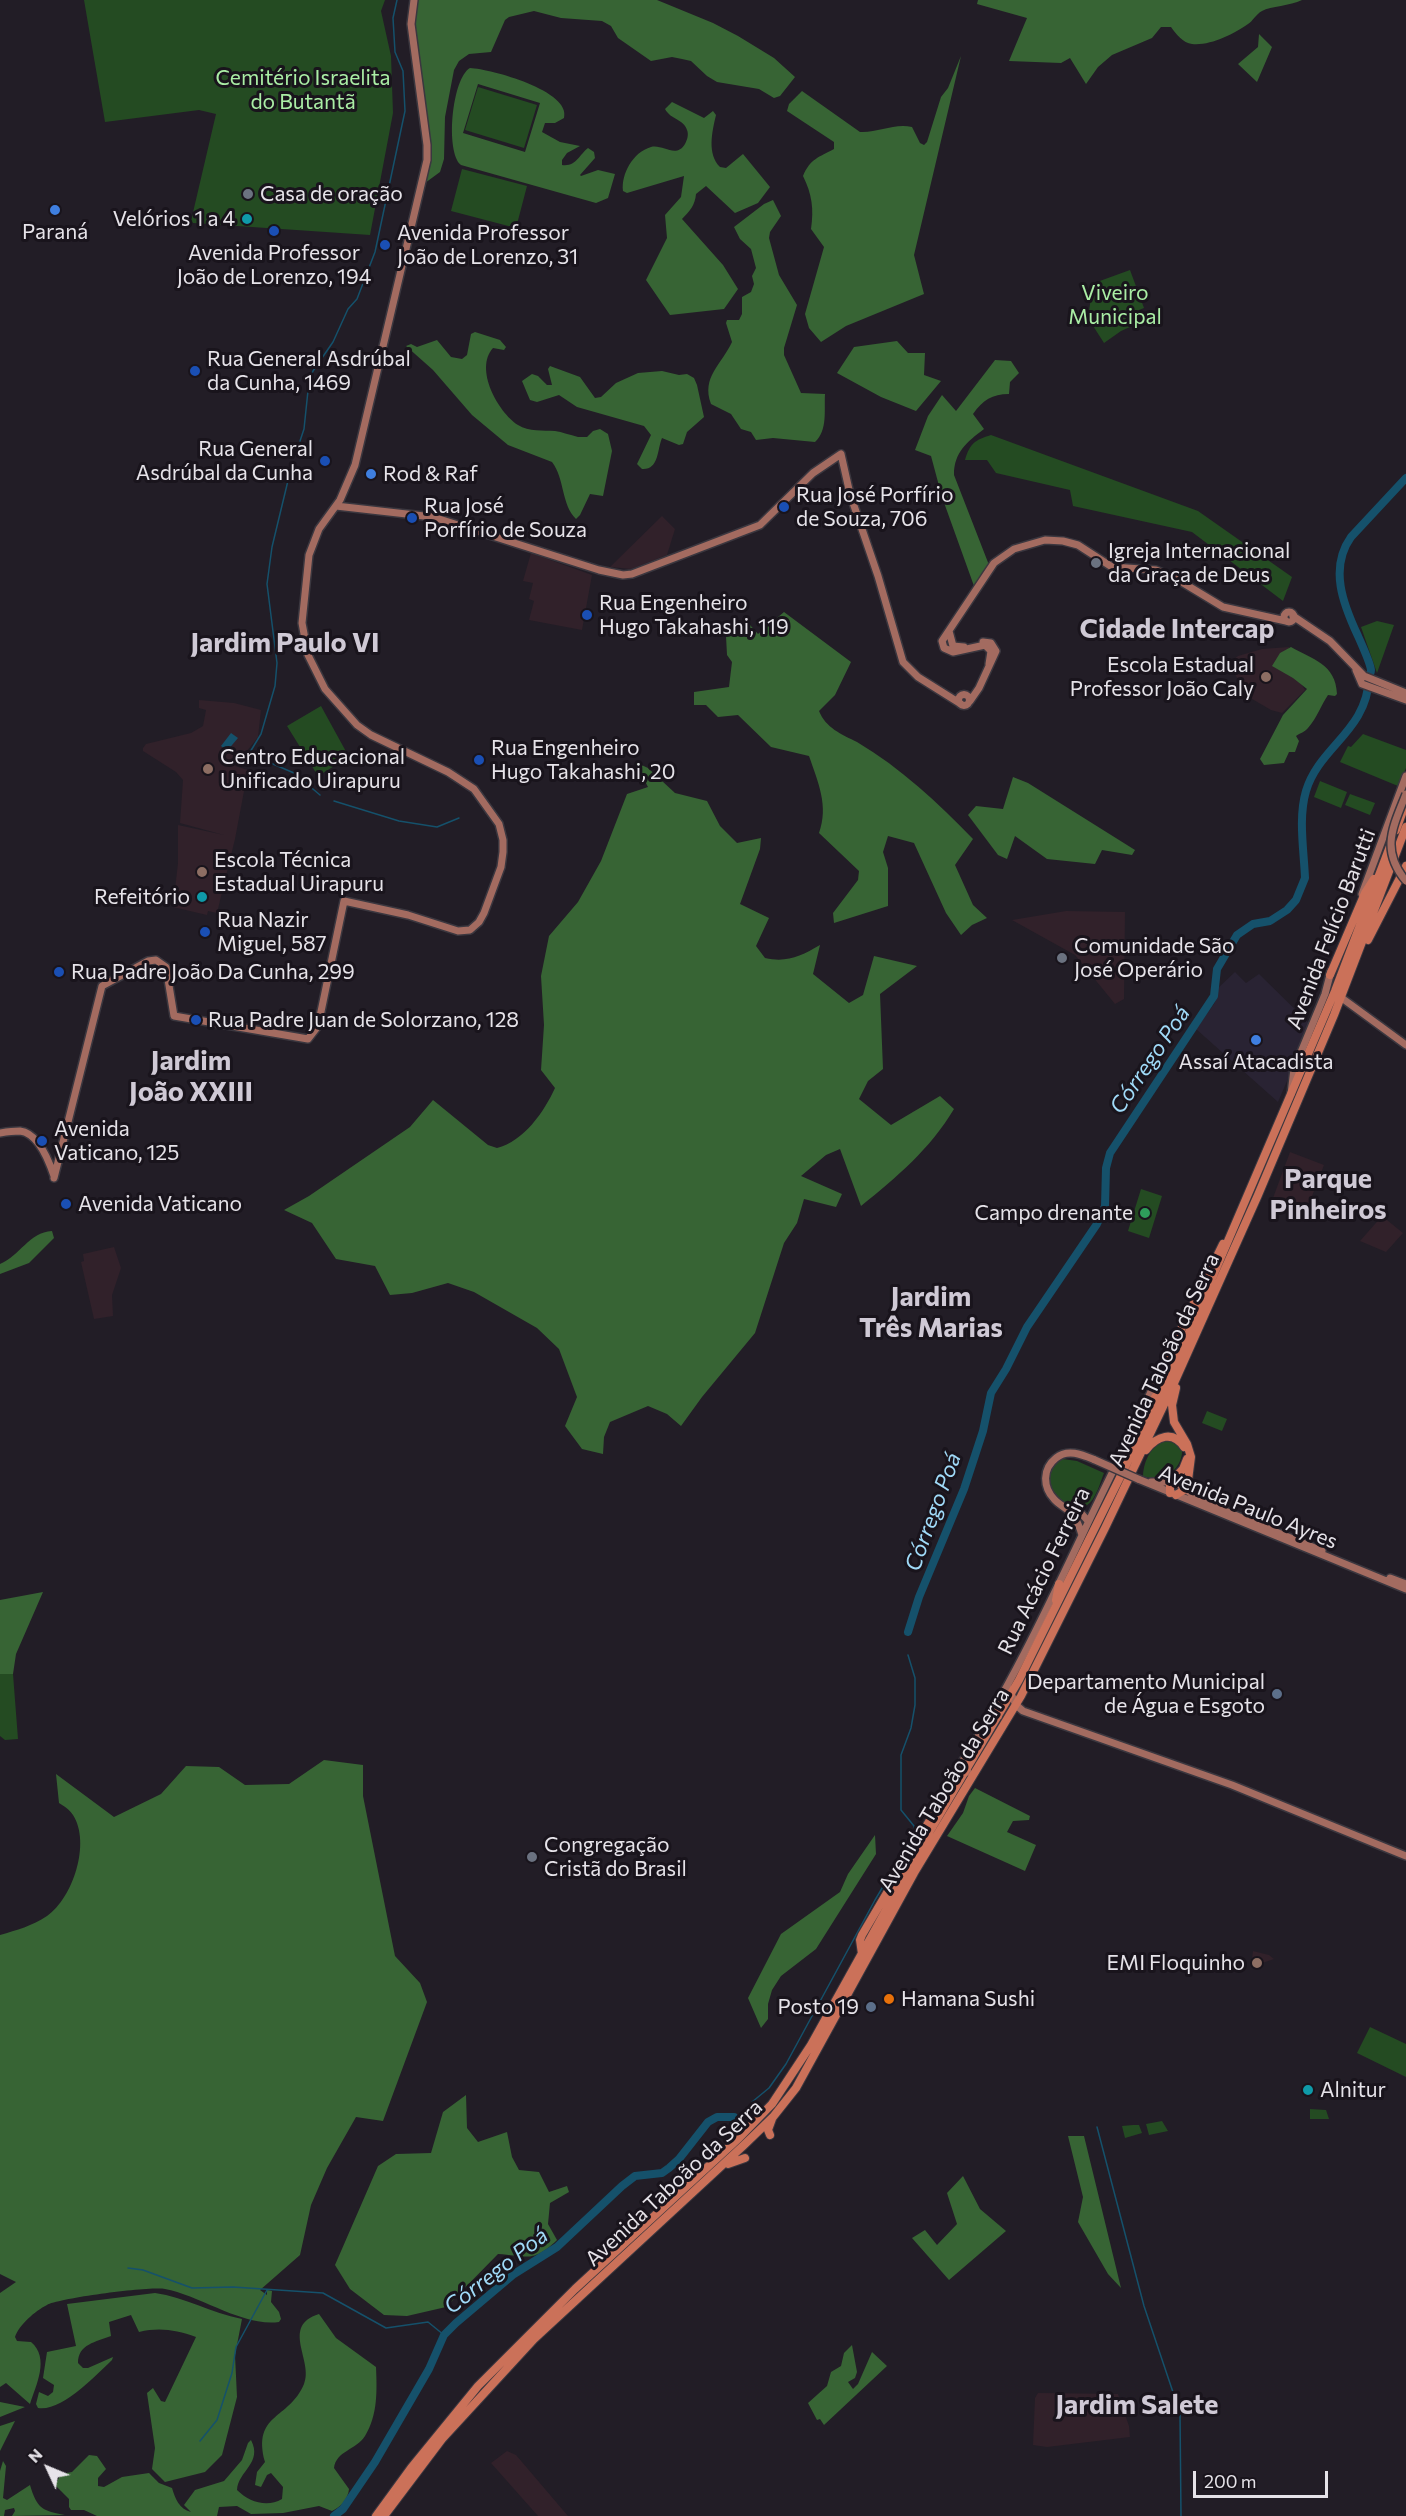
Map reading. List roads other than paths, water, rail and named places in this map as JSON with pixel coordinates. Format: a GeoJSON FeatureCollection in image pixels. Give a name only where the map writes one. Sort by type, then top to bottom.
{"type":"FeatureCollection","features":[{"type":"Feature","properties":{"kind":"highway","name":"Avenida Taboão da Serra"},"geometry":{"type":"LineString","coordinates":[[384,2516],[442,2439],[534,2339],[718,2164],[773,2117],[796,2088],[954,1792],[1011,1695],[1168,1381],[1335,991],[1406,803]]}},
{"type":"Feature","properties":{"kind":"highway","name":"Avenida Taboão da Serra"},"geometry":{"type":"LineString","coordinates":[[376,2516],[464,2402],[510,2352],[690,2184],[718,2164],[772,2104],[1017,1709],[1138,1460],[1258,1196],[1359,954],[1406,827]]}},
{"type":"Feature","properties":{"kind":"highway"},"geometry":{"type":"LineString","coordinates":[[1359,954],[1406,866]]}},
{"type":"Feature","properties":{"kind":"highway"},"geometry":{"type":"LineString","coordinates":[[1329,979],[1365,893],[1382,868]]}},
{"type":"Feature","properties":{"kind":"highway"},"geometry":{"type":"LineString","coordinates":[[1159,1374],[1214,1259],[1242,1212]]}},
{"type":"Feature","properties":{"kind":"highway"},"geometry":{"type":"LineString","coordinates":[[1138,1460],[1158,1438],[1167,1436],[1176,1438],[1185,1450],[1187,1460],[1183,1469],[1172,1481],[1173,1494],[1187,1488],[1190,1451],[1176,1427],[1172,1411],[1180,1368]]}},
{"type":"Feature","properties":{"kind":"highway"},"geometry":{"type":"LineString","coordinates":[[1127,1442],[1168,1381]]}},
{"type":"Feature","properties":{"kind":"highway"},"geometry":{"type":"LineString","coordinates":[[1048,1624],[1059,1584]]}},
{"type":"Feature","properties":{"kind":"highway"},"geometry":{"type":"LineString","coordinates":[[997,1720],[999,1700]]}},
{"type":"Feature","properties":{"kind":"highway"},"geometry":{"type":"LineString","coordinates":[[770,2135],[768,2130],[773,2117]]}},
{"type":"Feature","properties":{"kind":"highway"},"geometry":{"type":"LineString","coordinates":[[718,2164],[746,2158]]}},
{"type":"Feature","properties":{"kind":"main road"},"geometry":{"type":"LineString","coordinates":[[0,1133],[20,1131],[34,1139],[47,1160],[54,1178],[102,986],[147,961],[156,960],[166,967],[174,1016],[308,1039],[318,1026],[344,901],[458,931],[475,927],[484,913],[501,867],[503,840],[499,824],[474,789],[429,762],[370,735],[343,710],[315,674],[304,643],[302,623],[305,587],[313,541],[336,506],[355,465],[427,160],[426,134],[411,24],[414,0]]}},
{"type":"Feature","properties":{"kind":"main road"},"geometry":{"type":"LineString","coordinates":[[336,506],[433,517],[599,570],[623,575],[633,574],[760,525],[813,473],[841,454],[850,494],[878,576],[900,656],[910,671],[961,704],[959,699],[979,688],[996,651],[993,645],[986,641],[964,647],[953,646],[949,631]]}},
{"type":"Feature","properties":{"kind":"main road"},"geometry":{"type":"LineString","coordinates":[[989,664],[991,651],[985,645],[953,652],[944,648],[942,641],[994,563],[1005,554],[1035,542],[1063,541],[1086,550],[1112,567],[1156,570],[1175,578],[1214,603],[1262,615],[1288,618],[1305,624],[1343,652],[1365,680],[1406,700]]}},
{"type":"Feature","properties":{"kind":"main road"},"geometry":{"type":"LineString","coordinates":[[1375,685],[1406,693]]}},
{"type":"Feature","properties":{"kind":"main road"},"geometry":{"type":"LineString","coordinates":[[939,690],[966,697]]}},
{"type":"Feature","properties":{"kind":"main road","name":"Avenida Felício Barutti"},"geometry":{"type":"LineString","coordinates":[[1290,1095],[1294,1069],[1314,1023],[1333,961],[1371,870],[1406,776]]}},
{"type":"Feature","properties":{"kind":"main road"},"geometry":{"type":"LineString","coordinates":[[1394,887],[1406,879],[1393,862],[1390,844],[1394,825],[1406,794]]}},
{"type":"Feature","properties":{"kind":"main road"},"geometry":{"type":"LineString","coordinates":[[1329,979],[1341,998],[1397,1040],[1406,1043]]}},
{"type":"Feature","properties":{"kind":"main road","name":"Rua Acácio Ferreira"},"geometry":{"type":"LineString","coordinates":[[973,1779],[962,1762],[999,1700],[1059,1584],[1159,1374]]}},
{"type":"Feature","properties":{"kind":"main road"},"geometry":{"type":"LineString","coordinates":[[1082,1535],[1076,1518],[1053,1499],[1048,1489],[1045,1478],[1048,1467],[1056,1458],[1067,1453],[1078,1454],[1140,1480]]}},
{"type":"Feature","properties":{"kind":"main road","name":"Avenida Paulo Ayres"},"geometry":{"type":"LineString","coordinates":[[1140,1480],[1172,1481],[1187,1488],[1203,1502],[1406,1589]]}},
{"type":"Feature","properties":{"kind":"main road","name":"Avenida Paulo Ayres"},"geometry":{"type":"LineString","coordinates":[[1140,1480],[1330,1557],[1406,1584]]}},
{"type":"Feature","properties":{"kind":"main road"},"geometry":{"type":"LineString","coordinates":[[1069,1511],[1080,1512],[1094,1507]]}},
{"type":"Feature","properties":{"kind":"main road"},"geometry":{"type":"LineString","coordinates":[[1080,1512],[1088,1521]]}},
{"type":"Feature","properties":{"kind":"main road"},"geometry":{"type":"LineString","coordinates":[[1007,1684],[1017,1709],[1232,1785],[1406,1856]]}},
{"type":"Feature","properties":{"kind":"water"},"geometry":{"type":"Polygon","coordinates":[[[231,733],[238,738],[227,751],[221,746],[231,733]]]}},
{"type":"Feature","properties":{"kind":"waterway"},"geometry":{"type":"LineString","coordinates":[[300,441],[304,429],[309,381],[313,371],[333,342],[348,309],[357,299],[375,252],[405,111],[403,71],[395,52],[393,18],[397,0]]}},
{"type":"Feature","properties":{"kind":"waterway"},"geometry":{"type":"LineString","coordinates":[[244,762],[261,734],[275,686],[277,663],[267,584],[272,547],[292,464]]}},
{"type":"Feature","properties":{"kind":"waterway","name":"Córrego Poá"},"geometry":{"type":"LineString","coordinates":[[908,1632],[919,1597],[964,1489],[983,1431],[991,1393],[1027,1327],[1097,1224],[1105,1206],[1106,1168],[1110,1153],[1214,996],[1217,969],[1237,935],[1253,924],[1270,921],[1287,910],[1296,900],[1305,878],[1302,823],[1306,791],[1321,762],[1360,712],[1371,671],[1343,599],[1340,574],[1344,549],[1351,537],[1406,478]]}},
{"type":"Feature","properties":{"kind":"waterway"},"geometry":{"type":"LineString","coordinates":[[266,761],[294,773],[320,795]]}},
{"type":"Feature","properties":{"kind":"waterway"},"geometry":{"type":"LineString","coordinates":[[334,801],[399,821],[437,827],[459,818]]}},
{"type":"Feature","properties":{"kind":"waterway","name":"Córrego Poá"},"geometry":{"type":"LineString","coordinates":[[752,2102],[769,2088],[786,2064],[875,1900],[915,1833],[914,1826],[901,1810],[901,1755],[911,1728],[915,1705],[915,1678],[908,1655]]}},
{"type":"Feature","properties":{"kind":"waterway","name":"Córrego Poá"},"geometry":{"type":"LineString","coordinates":[[334,2516],[343,2509],[375,2462],[429,2369],[444,2335],[456,2323],[514,2274],[557,2247],[635,2176],[662,2173],[679,2159],[708,2122],[717,2117],[734,2117]]}},
{"type":"Feature","properties":{"kind":"waterway"},"geometry":{"type":"LineString","coordinates":[[1097,2127],[1144,2306],[1180,2413],[1181,2516]]}},
{"type":"Feature","properties":{"kind":"waterway"},"geometry":{"type":"LineString","coordinates":[[128,2268],[143,2270],[192,2288],[233,2287],[323,2293],[386,2328],[428,2322],[444,2335]]}},
{"type":"Feature","properties":{"kind":"waterway"},"geometry":{"type":"LineString","coordinates":[[200,2441],[217,2420],[232,2373],[236,2347],[267,2290]]}},
{"type":"Feature","properties":{"kind":"place","name":"Casa de oração"},"geometry":{"type":"Point","coordinates":[248,194]}},
{"type":"Feature","properties":{"kind":"place","name":"Paraná"},"geometry":{"type":"Point","coordinates":[55,210]}},
{"type":"Feature","properties":{"kind":"place","name":"Velórios 1 a 4"},"geometry":{"type":"Point","coordinates":[247,219]}},
{"type":"Feature","properties":{"kind":"place","name":"Avenida Professor João de Lorenzo, 194"},"geometry":{"type":"Point","coordinates":[274,231]}},
{"type":"Feature","properties":{"kind":"place","name":"Avenida Professor João de Lorenzo, 31"},"geometry":{"type":"Point","coordinates":[385,245]}},
{"type":"Feature","properties":{"kind":"place","name":"Rua General Asdrúbal da Cunha, 1469"},"geometry":{"type":"Point","coordinates":[195,371]}},
{"type":"Feature","properties":{"kind":"place","name":"Rua General Asdrúbal da Cunha"},"geometry":{"type":"Point","coordinates":[325,461]}},
{"type":"Feature","properties":{"kind":"place","name":"Rod & Raf"},"geometry":{"type":"Point","coordinates":[371,474]}},
{"type":"Feature","properties":{"kind":"place","name":"Rua José Porfírio de Souza, 706"},"geometry":{"type":"Point","coordinates":[784,507]}},
{"type":"Feature","properties":{"kind":"place","name":"Rua José Porfírio de Souza"},"geometry":{"type":"Point","coordinates":[412,518]}},
{"type":"Feature","properties":{"kind":"place","name":"Igreja Internacional da Graça de Deus"},"geometry":{"type":"Point","coordinates":[1096,563]}},
{"type":"Feature","properties":{"kind":"place","name":"Rua Engenheiro Hugo Takahashi, 119"},"geometry":{"type":"Point","coordinates":[587,615]}},
{"type":"Feature","properties":{"kind":"place","name":"Escola Estadual Professor João Caly"},"geometry":{"type":"Point","coordinates":[1266,677]}},
{"type":"Feature","properties":{"kind":"place","name":"Rua Engenheiro Hugo Takahashi, 20"},"geometry":{"type":"Point","coordinates":[479,760]}},
{"type":"Feature","properties":{"kind":"place","name":"Centro Educacional Unificado Uirapuru"},"geometry":{"type":"Point","coordinates":[208,769]}},
{"type":"Feature","properties":{"kind":"place","name":"Escola Técnica Estadual Uirapuru"},"geometry":{"type":"Point","coordinates":[202,872]}},
{"type":"Feature","properties":{"kind":"place","name":"Refeitório"},"geometry":{"type":"Point","coordinates":[202,897]}},
{"type":"Feature","properties":{"kind":"place","name":"Rua Nazir Miguel, 587"},"geometry":{"type":"Point","coordinates":[205,932]}},
{"type":"Feature","properties":{"kind":"place","name":"Comunidade São José Operário"},"geometry":{"type":"Point","coordinates":[1062,958]}},
{"type":"Feature","properties":{"kind":"place","name":"Rua Padre João Da Cunha, 299"},"geometry":{"type":"Point","coordinates":[59,972]}},
{"type":"Feature","properties":{"kind":"place","name":"Rua Padre Juan de Solorzano, 128"},"geometry":{"type":"Point","coordinates":[196,1020]}},
{"type":"Feature","properties":{"kind":"place","name":"Assaí Atacadista"},"geometry":{"type":"Point","coordinates":[1256,1040]}},
{"type":"Feature","properties":{"kind":"place","name":"Avenida Vaticano, 125"},"geometry":{"type":"Point","coordinates":[42,1141]}},
{"type":"Feature","properties":{"kind":"place","name":"Avenida Vaticano"},"geometry":{"type":"Point","coordinates":[66,1204]}},
{"type":"Feature","properties":{"kind":"place","name":"Campo drenante"},"geometry":{"type":"Point","coordinates":[1145,1213]}},
{"type":"Feature","properties":{"kind":"place","name":"Departamento Municipal de Água e Esgoto"},"geometry":{"type":"Point","coordinates":[1277,1694]}},
{"type":"Feature","properties":{"kind":"place","name":"Congregação Cristã do Brasil"},"geometry":{"type":"Point","coordinates":[532,1857]}},
{"type":"Feature","properties":{"kind":"place","name":"EMI Floquinho"},"geometry":{"type":"Point","coordinates":[1257,1963]}},
{"type":"Feature","properties":{"kind":"place","name":"Hamana Sushi"},"geometry":{"type":"Point","coordinates":[889,1999]}},
{"type":"Feature","properties":{"kind":"place","name":"Posto 19"},"geometry":{"type":"Point","coordinates":[871,2007]}},
{"type":"Feature","properties":{"kind":"place","name":"Alnitur"},"geometry":{"type":"Point","coordinates":[1308,2090]}},
{"type":"Feature","properties":{"kind":"district","name":"Cidade Intercap"},"geometry":{"type":"Point","coordinates":[1177,629]}},
{"type":"Feature","properties":{"kind":"district","name":"Jardim Paulo VI"},"geometry":{"type":"Point","coordinates":[285,643]}},
{"type":"Feature","properties":{"kind":"district","name":"Jardim João XXIII"},"geometry":{"type":"Point","coordinates":[191,1076]}},
{"type":"Feature","properties":{"kind":"district","name":"Parque Pinheiros"},"geometry":{"type":"Point","coordinates":[1328,1194]}},
{"type":"Feature","properties":{"kind":"district","name":"Jardim Três Marias"},"geometry":{"type":"Point","coordinates":[931,1312]}},
{"type":"Feature","properties":{"kind":"district","name":"Jardim Salete"},"geometry":{"type":"Point","coordinates":[1137,2405]}},
{"type":"Feature","properties":{"kind":"park label","name":"Cemitério Israelita do Butantã"},"geometry":{"type":"Point","coordinates":[303,90]}},
{"type":"Feature","properties":{"kind":"park label","name":"Viveiro Municipal"},"geometry":{"type":"Point","coordinates":[1115,305]}}]}
